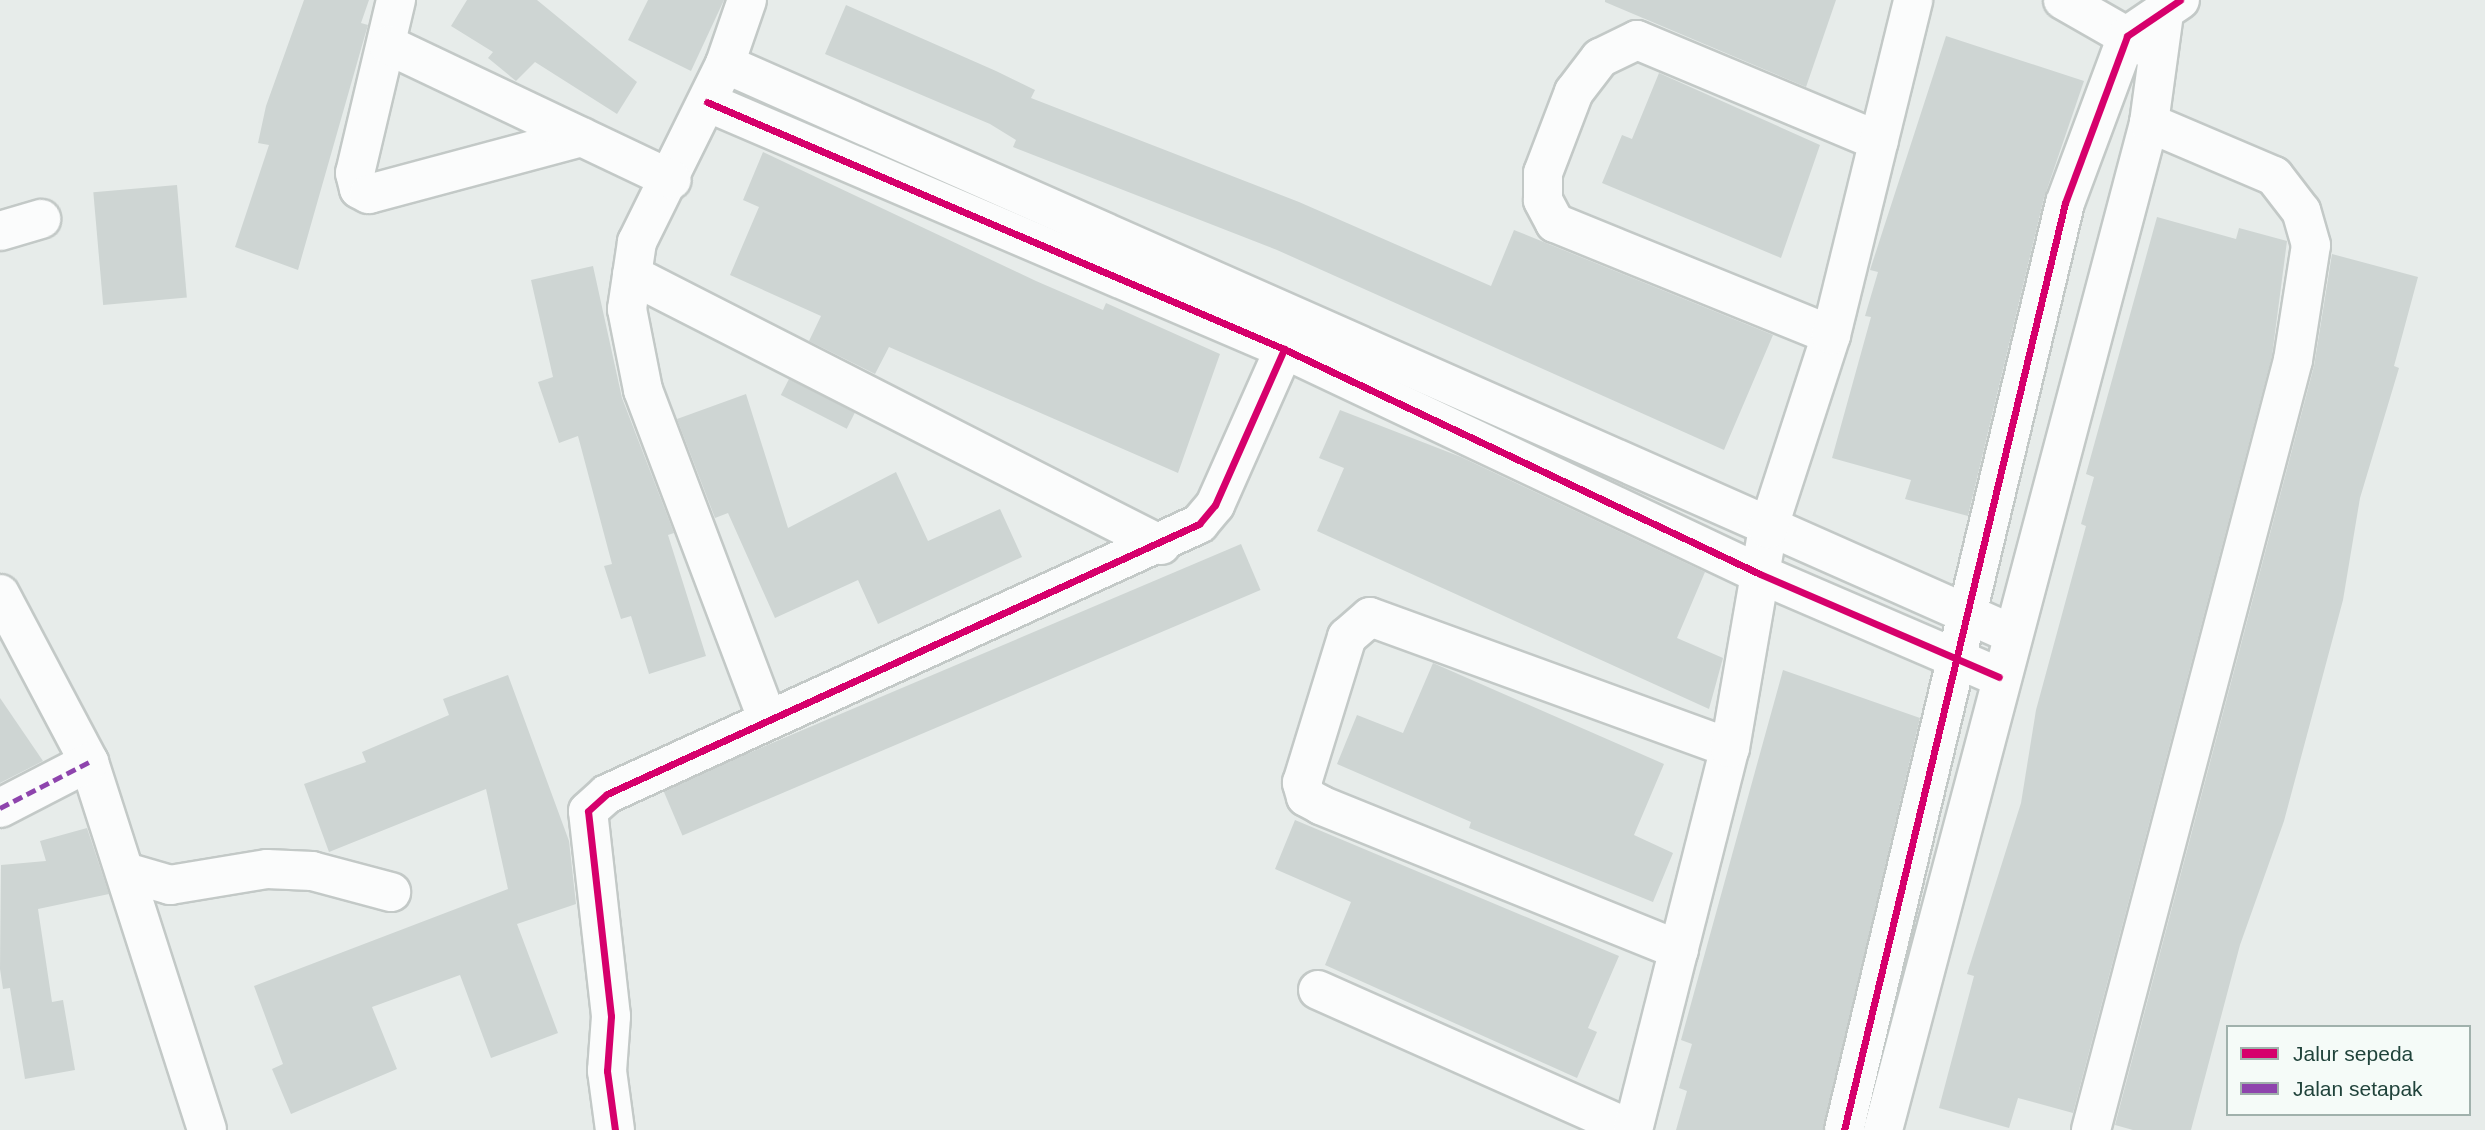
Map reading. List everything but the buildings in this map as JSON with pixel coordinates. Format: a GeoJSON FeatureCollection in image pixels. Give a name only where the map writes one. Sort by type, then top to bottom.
{"type":"FeatureCollection","features":[{"type":"Feature","properties":{"kind":"street"},"geometry":{"type":"LineString","coordinates":[[396,0],[388,45],[355,173],[359,189],[369,194],[582,137]]}},
{"type":"Feature","properties":{"kind":"street"},"geometry":{"type":"LineString","coordinates":[[747,0],[725,64],[672,180],[637,242],[626,309],[643,390],[768,719]]}},
{"type":"Feature","properties":{"kind":"street"},"geometry":{"type":"LineString","coordinates":[[1318,990],[1633,1130],[1730,748],[1768,529],[1831,335],[1913,0]]}},
{"type":"Feature","properties":{"kind":"street"},"geometry":{"type":"LineString","coordinates":[[2063,0],[2163,58]]}},
{"type":"Feature","properties":{"kind":"street"},"geometry":{"type":"LineString","coordinates":[[1844,1130],[2065,203],[2127,36],[2172,6]]}},
{"type":"Feature","properties":{"kind":"street"},"geometry":{"type":"LineString","coordinates":[[1882,1130],[2010,633],[2150,122],[2172,6]]}},
{"type":"Feature","properties":{"kind":"street"},"geometry":{"type":"LineString","coordinates":[[1831,335],[1555,223],[1543,200],[1543,173],[1574,92],[1600,58],[1637,40],[1879,141]]}},
{"type":"Feature","properties":{"kind":"street"},"geometry":{"type":"LineString","coordinates":[[388,45],[672,180]]}},
{"type":"Feature","properties":{"kind":"street"},"geometry":{"type":"LineString","coordinates":[[725,64],[1966,618],[2010,633]]}},
{"type":"Feature","properties":{"kind":"street"},"geometry":{"type":"LineString","coordinates":[[707,102],[1284,349],[1760,574],[1999,677]]}},
{"type":"Feature","properties":{"kind":"street"},"geometry":{"type":"LineString","coordinates":[[2091,1130],[2293,360],[2311,245],[2301,211],[2274,176],[2150,122]]}},
{"type":"Feature","properties":{"kind":"street"},"geometry":{"type":"LineString","coordinates":[[0,231],[41,219]]}},
{"type":"Feature","properties":{"kind":"street"},"geometry":{"type":"LineString","coordinates":[[632,275],[1161,545]]}},
{"type":"Feature","properties":{"kind":"street"},"geometry":{"type":"LineString","coordinates":[[615,1130],[607,1071],[611,1016],[588,811],[607,794],[768,719],[1161,545],[1199,524],[1215,505],[1284,349]]}},
{"type":"Feature","properties":{"kind":"street"},"geometry":{"type":"LineString","coordinates":[[0,594],[89,762],[129,873],[207,1130]]}},
{"type":"Feature","properties":{"kind":"street"},"geometry":{"type":"LineString","coordinates":[[1679,950],[1321,805],[1306,797],[1301,783],[1347,637],[1370,617],[1730,748]]}},
{"type":"Feature","properties":{"kind":"street"},"geometry":{"type":"LineString","coordinates":[[0,808],[89,762]]}},
{"type":"Feature","properties":{"kind":"street"},"geometry":{"type":"LineString","coordinates":[[129,873],[170,885],[267,869],[312,871],[391,892]]}},
{"type":"Feature","properties":{"kind":"marked path"},"geometry":{"type":"LineString","coordinates":[[0,808],[89,762]]}},
{"type":"Feature","properties":{"kind":"cycle path"},"geometry":{"type":"LineString","coordinates":[[1844,1130],[2065,203],[2127,36],[2180,0]]}},
{"type":"Feature","properties":{"kind":"cycle path"},"geometry":{"type":"LineString","coordinates":[[707,102],[1284,349],[1760,574],[1999,677]]}},
{"type":"Feature","properties":{"kind":"cycle path"},"geometry":{"type":"LineString","coordinates":[[615,1130],[607,1071],[611,1016],[588,811],[607,794],[1199,524],[1215,505],[1284,349]]}}]}
